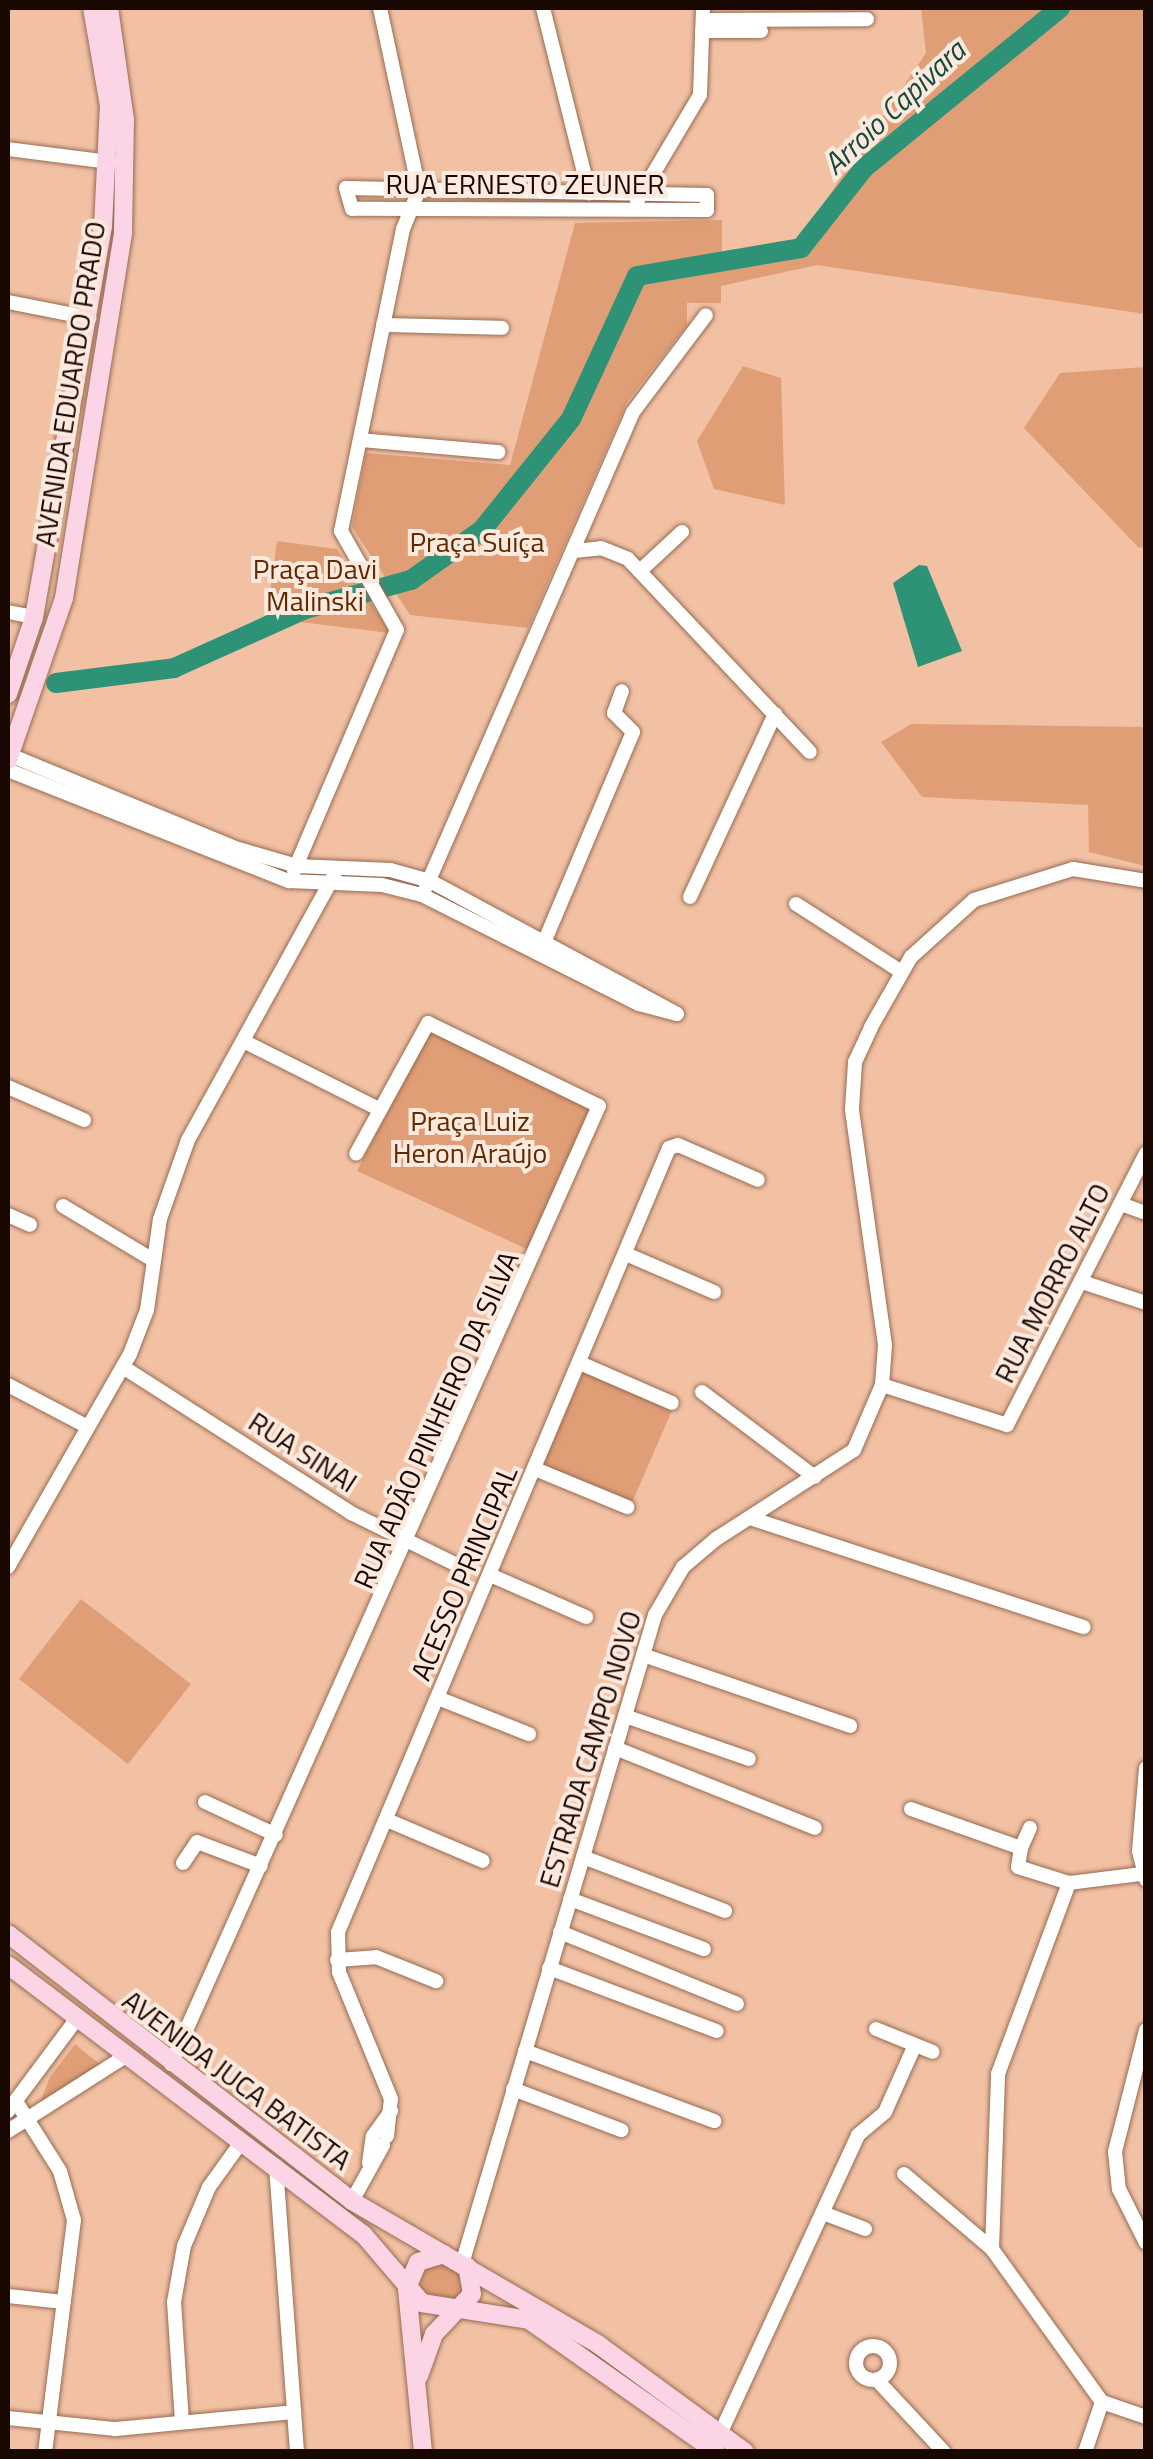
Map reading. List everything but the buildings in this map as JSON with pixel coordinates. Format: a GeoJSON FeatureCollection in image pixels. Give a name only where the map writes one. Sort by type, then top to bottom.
{"type":"FeatureCollection","features":[{"type":"Feature","properties":{"kind":"main road","name":"AVENIDA EDUARDO PRADO"},"geometry":{"type":"LineString","coordinates":[[8,694],[34,616],[89,318],[110,162],[110,106],[92,8]]}},
{"type":"Feature","properties":{"kind":"main road","name":"AVENIDA EDUARDO PRADO"},"geometry":{"type":"LineString","coordinates":[[8,760],[64,598],[123,232],[125,120],[109,8]]}},
{"type":"Feature","properties":{"kind":"main road","name":"AVENIDA JUCA BATISTA"},"geometry":{"type":"LineString","coordinates":[[8,1934],[352,2201],[444,2254]]}},
{"type":"Feature","properties":{"kind":"main road","name":"AVENIDA JUCA BATISTA"},"geometry":{"type":"LineString","coordinates":[[8,1965],[75,2022],[242,2140],[363,2234],[408,2288]]}},
{"type":"Feature","properties":{"kind":"main road"},"geometry":{"type":"LineString","coordinates":[[423,2452],[408,2288],[418,2262],[444,2254],[599,2345],[720,2436]]}},
{"type":"Feature","properties":{"kind":"main road"},"geometry":{"type":"LineString","coordinates":[[418,2381],[434,2334],[472,2294],[464,2265]]}},
{"type":"Feature","properties":{"kind":"main road"},"geometry":{"type":"LineString","coordinates":[[408,2288],[432,2309],[461,2309],[529,2320],[745,2452]]}},
{"type":"Feature","properties":{"kind":"street"},"geometry":{"type":"LineString","coordinates":[[289,880],[397,630],[342,539],[383,325],[419,190],[380,8]]}},
{"type":"Feature","properties":{"kind":"street"},"geometry":{"type":"LineString","coordinates":[[543,8],[590,193]]}},
{"type":"Feature","properties":{"kind":"street"},"geometry":{"type":"LineString","coordinates":[[703,20],[867,19]]}},
{"type":"Feature","properties":{"kind":"street"},"geometry":{"type":"LineString","coordinates":[[703,20],[761,31]]}},
{"type":"Feature","properties":{"kind":"street"},"geometry":{"type":"LineString","coordinates":[[632,210],[700,96],[703,20]]}},
{"type":"Feature","properties":{"kind":"street"},"geometry":{"type":"LineString","coordinates":[[8,149],[110,162]]}},
{"type":"Feature","properties":{"kind":"street","name":"RUA ERNESTO ZEUNER"},"geometry":{"type":"LineString","coordinates":[[346,188],[419,190],[590,193],[707,194],[708,210],[348,208],[346,188]]}},
{"type":"Feature","properties":{"kind":"street"},"geometry":{"type":"LineString","coordinates":[[8,302],[89,318]]}},
{"type":"Feature","properties":{"kind":"street"},"geometry":{"type":"LineString","coordinates":[[422,896],[634,412],[706,315]]}},
{"type":"Feature","properties":{"kind":"street"},"geometry":{"type":"LineString","coordinates":[[383,325],[502,328]]}},
{"type":"Feature","properties":{"kind":"street"},"geometry":{"type":"LineString","coordinates":[[360,440],[498,452]]}},
{"type":"Feature","properties":{"kind":"street"},"geometry":{"type":"LineString","coordinates":[[641,570],[682,532]]}},
{"type":"Feature","properties":{"kind":"street"},"geometry":{"type":"LineString","coordinates":[[574,551],[601,548],[641,570],[810,752]]}},
{"type":"Feature","properties":{"kind":"street"},"geometry":{"type":"LineString","coordinates":[[8,612],[34,616]]}},
{"type":"Feature","properties":{"kind":"street"},"geometry":{"type":"LineString","coordinates":[[539,955],[634,732],[614,713],[622,691]]}},
{"type":"Feature","properties":{"kind":"street"},"geometry":{"type":"LineString","coordinates":[[690,897],[775,714]]}},
{"type":"Feature","properties":{"kind":"street"},"geometry":{"type":"LineString","coordinates":[[8,760],[89,796],[289,880],[331,882],[422,896],[539,955],[610,982],[546,940],[430,881],[339,866],[297,866],[114,806]]}},
{"type":"Feature","properties":{"kind":"street"},"geometry":{"type":"LineString","coordinates":[[8,1566],[123,1367],[147,1310],[153,1260],[188,1140],[339,866]]}},
{"type":"Feature","properties":{"kind":"street","name":"ESTRADA CAMPO NOVO"},"geometry":{"type":"LineString","coordinates":[[464,2265],[643,1655],[683,1567],[854,1450],[882,1385],[885,1345],[856,1166],[852,1077],[900,971],[986,893],[1073,869],[1146,881]]}},
{"type":"Feature","properties":{"kind":"street"},"geometry":{"type":"LineString","coordinates":[[796,904],[900,971]]}},
{"type":"Feature","properties":{"kind":"street","name":"RUA ADÃO PINHEIRO DA SILVA"},"geometry":{"type":"LineString","coordinates":[[171,2064],[600,1112],[592,1098],[434,1022],[423,1026],[356,1154]]}},
{"type":"Feature","properties":{"kind":"street"},"geometry":{"type":"LineString","coordinates":[[244,1041],[378,1109]]}},
{"type":"Feature","properties":{"kind":"street"},"geometry":{"type":"LineString","coordinates":[[8,1087],[84,1120]]}},
{"type":"Feature","properties":{"kind":"street","name":"ACESSO PRINCIPAL"},"geometry":{"type":"LineString","coordinates":[[337,1960],[338,1932],[673,1144],[758,1180]]}},
{"type":"Feature","properties":{"kind":"street","name":"RUA MORRO ALTO"},"geometry":{"type":"LineString","coordinates":[[882,1385],[1007,1425],[1146,1153]]}},
{"type":"Feature","properties":{"kind":"street"},"geometry":{"type":"LineString","coordinates":[[1121,1204],[1146,1213]]}},
{"type":"Feature","properties":{"kind":"street"},"geometry":{"type":"LineString","coordinates":[[63,1206],[153,1260]]}},
{"type":"Feature","properties":{"kind":"street"},"geometry":{"type":"LineString","coordinates":[[8,1215],[30,1225]]}},
{"type":"Feature","properties":{"kind":"street"},"geometry":{"type":"LineString","coordinates":[[626,1254],[714,1292]]}},
{"type":"Feature","properties":{"kind":"street"},"geometry":{"type":"LineString","coordinates":[[1082,1282],[1146,1303]]}},
{"type":"Feature","properties":{"kind":"street"},"geometry":{"type":"LineString","coordinates":[[580,1363],[672,1403]]}},
{"type":"Feature","properties":{"kind":"street","name":"RUA SINAI"},"geometry":{"type":"LineString","coordinates":[[123,1367],[409,1543],[461,1567]]}},
{"type":"Feature","properties":{"kind":"street"},"geometry":{"type":"LineString","coordinates":[[8,1386],[88,1427]]}},
{"type":"Feature","properties":{"kind":"street"},"geometry":{"type":"LineString","coordinates":[[702,1392],[815,1477]]}},
{"type":"Feature","properties":{"kind":"street"},"geometry":{"type":"LineString","coordinates":[[535,1469],[626,1507]]}},
{"type":"Feature","properties":{"kind":"street"},"geometry":{"type":"LineString","coordinates":[[750,1518],[1084,1627]]}},
{"type":"Feature","properties":{"kind":"street"},"geometry":{"type":"LineString","coordinates":[[490,1576],[586,1617]]}},
{"type":"Feature","properties":{"kind":"street"},"geometry":{"type":"LineString","coordinates":[[643,1655],[850,1726]]}},
{"type":"Feature","properties":{"kind":"street"},"geometry":{"type":"LineString","coordinates":[[438,1698],[529,1734]]}},
{"type":"Feature","properties":{"kind":"street"},"geometry":{"type":"LineString","coordinates":[[624,1716],[749,1760]]}},
{"type":"Feature","properties":{"kind":"street"},"geometry":{"type":"LineString","coordinates":[[615,1748],[816,1828]]}},
{"type":"Feature","properties":{"kind":"street"},"geometry":{"type":"LineString","coordinates":[[1030,1828],[1017,1865],[1068,1883],[1143,1877],[1146,1768]]}},
{"type":"Feature","properties":{"kind":"street"},"geometry":{"type":"LineString","coordinates":[[205,1802],[276,1835]]}},
{"type":"Feature","properties":{"kind":"street"},"geometry":{"type":"LineString","coordinates":[[911,1809],[1021,1848]]}},
{"type":"Feature","properties":{"kind":"street"},"geometry":{"type":"LineString","coordinates":[[386,1820],[482,1861]]}},
{"type":"Feature","properties":{"kind":"street"},"geometry":{"type":"LineString","coordinates":[[184,1863],[197,1842],[262,1866]]}},
{"type":"Feature","properties":{"kind":"street"},"geometry":{"type":"LineString","coordinates":[[583,1858],[724,1911]]}},
{"type":"Feature","properties":{"kind":"street"},"geometry":{"type":"LineString","coordinates":[[992,2249],[998,2074],[1068,1883]]}},
{"type":"Feature","properties":{"kind":"street"},"geometry":{"type":"LineString","coordinates":[[570,1899],[704,1950]]}},
{"type":"Feature","properties":{"kind":"street"},"geometry":{"type":"LineString","coordinates":[[560,1932],[737,2004]]}},
{"type":"Feature","properties":{"kind":"street"},"geometry":{"type":"LineString","coordinates":[[352,2201],[385,2141],[392,2110],[337,1960],[376,1957],[436,1981]]}},
{"type":"Feature","properties":{"kind":"street"},"geometry":{"type":"LineString","coordinates":[[550,1968],[717,2031]]}},
{"type":"Feature","properties":{"kind":"street"},"geometry":{"type":"LineString","coordinates":[[46,2452],[72,2195],[29,2120],[12,2107],[75,2022]]}},
{"type":"Feature","properties":{"kind":"street"},"geometry":{"type":"LineString","coordinates":[[876,2029],[933,2052]]}},
{"type":"Feature","properties":{"kind":"street"},"geometry":{"type":"LineString","coordinates":[[1146,2030],[1114,2152],[1119,2188],[1146,2243]]}},
{"type":"Feature","properties":{"kind":"street"},"geometry":{"type":"LineString","coordinates":[[720,2436],[858,2134],[885,2112],[915,2045]]}},
{"type":"Feature","properties":{"kind":"street"},"geometry":{"type":"LineString","coordinates":[[525,2051],[714,2121]]}},
{"type":"Feature","properties":{"kind":"street"},"geometry":{"type":"LineString","coordinates":[[8,2131],[124,2057]]}},
{"type":"Feature","properties":{"kind":"street"},"geometry":{"type":"LineString","coordinates":[[514,2089],[621,2130]]}},
{"type":"Feature","properties":{"kind":"street"},"geometry":{"type":"LineString","coordinates":[[368,2166],[373,2136],[392,2110]]}},
{"type":"Feature","properties":{"kind":"street"},"geometry":{"type":"LineString","coordinates":[[182,2422],[174,2316],[184,2246],[210,2187],[242,2140]]}},
{"type":"Feature","properties":{"kind":"street"},"geometry":{"type":"LineString","coordinates":[[276,2166],[297,2452]]}},
{"type":"Feature","properties":{"kind":"street"},"geometry":{"type":"LineString","coordinates":[[904,2174],[992,2249],[1102,2402],[1146,2417]]}},
{"type":"Feature","properties":{"kind":"street"},"geometry":{"type":"LineString","coordinates":[[824,2212],[865,2228]]}},
{"type":"Feature","properties":{"kind":"street"},"geometry":{"type":"LineString","coordinates":[[8,2296],[64,2302]]}},
{"type":"Feature","properties":{"kind":"street"},"geometry":{"type":"LineString","coordinates":[[877,2380],[944,2452]]}},
{"type":"Feature","properties":{"kind":"street"},"geometry":{"type":"LineString","coordinates":[[1085,2452],[1102,2402]]}},
{"type":"Feature","properties":{"kind":"street"},"geometry":{"type":"LineString","coordinates":[[8,2418],[115,2429],[294,2412]]}},
{"type":"Feature","properties":{"kind":"green space","name":"Praça Suíça"},"geometry":{"type":"Polygon","coordinates":[[[921,8],[1145,8],[1145,314],[817,265],[721,286],[721,303],[687,303],[687,325],[627,402],[528,628],[410,615],[352,527],[366,453],[510,465],[575,223],[722,220],[722,257],[798,241],[926,53],[921,8]]]}},
{"type":"Feature","properties":{"kind":"green space"},"geometry":{"type":"Polygon","coordinates":[[[743,366],[781,378],[785,505],[714,489],[697,441],[743,366]]]}},
{"type":"Feature","properties":{"kind":"green space"},"geometry":{"type":"Polygon","coordinates":[[[1145,367],[1146,546],[1139,548],[1024,428],[1060,373],[1145,367]]]}},
{"type":"Feature","properties":{"kind":"green space","name":"Praça Davi Malinski"},"geometry":{"type":"Polygon","coordinates":[[[277,541],[337,549],[390,633],[267,618],[277,541]]]}},
{"type":"Feature","properties":{"kind":"green space"},"geometry":{"type":"Polygon","coordinates":[[[911,724],[1145,727],[1145,866],[1089,852],[1088,805],[922,797],[881,742],[911,724]]]}},
{"type":"Feature","properties":{"kind":"green space","name":"Praça Luiz Heron Araújo"},"geometry":{"type":"Polygon","coordinates":[[[430,1031],[590,1110],[531,1251],[357,1171],[430,1031]]]}},
{"type":"Feature","properties":{"kind":"green space"},"geometry":{"type":"Polygon","coordinates":[[[584,1370],[673,1408],[631,1505],[542,1467],[584,1370]]]}},
{"type":"Feature","properties":{"kind":"green space"},"geometry":{"type":"Polygon","coordinates":[[[81,1599],[191,1684],[128,1764],[19,1679],[81,1599]]]}},
{"type":"Feature","properties":{"kind":"green space"},"geometry":{"type":"Polygon","coordinates":[[[75,2044],[102,2066],[40,2103],[50,2077],[75,2044]]]}},
{"type":"Feature","properties":{"kind":"green space"},"geometry":{"type":"Polygon","coordinates":[[[442,2263],[457,2269],[463,2284],[457,2299],[442,2305],[427,2299],[421,2284],[427,2269],[442,2263]]]}},
{"type":"Feature","properties":{"kind":"water"},"geometry":{"type":"Polygon","coordinates":[[[919,565],[927,566],[962,651],[918,667],[893,583],[919,565]]]}},
{"type":"Feature","properties":{"kind":"waterway","name":"Arroio Capivara"},"geometry":{"type":"LineString","coordinates":[[56,683],[174,668],[305,609],[411,580],[482,530],[571,419],[637,276],[801,248],[864,168],[1060,8]]}}]}
